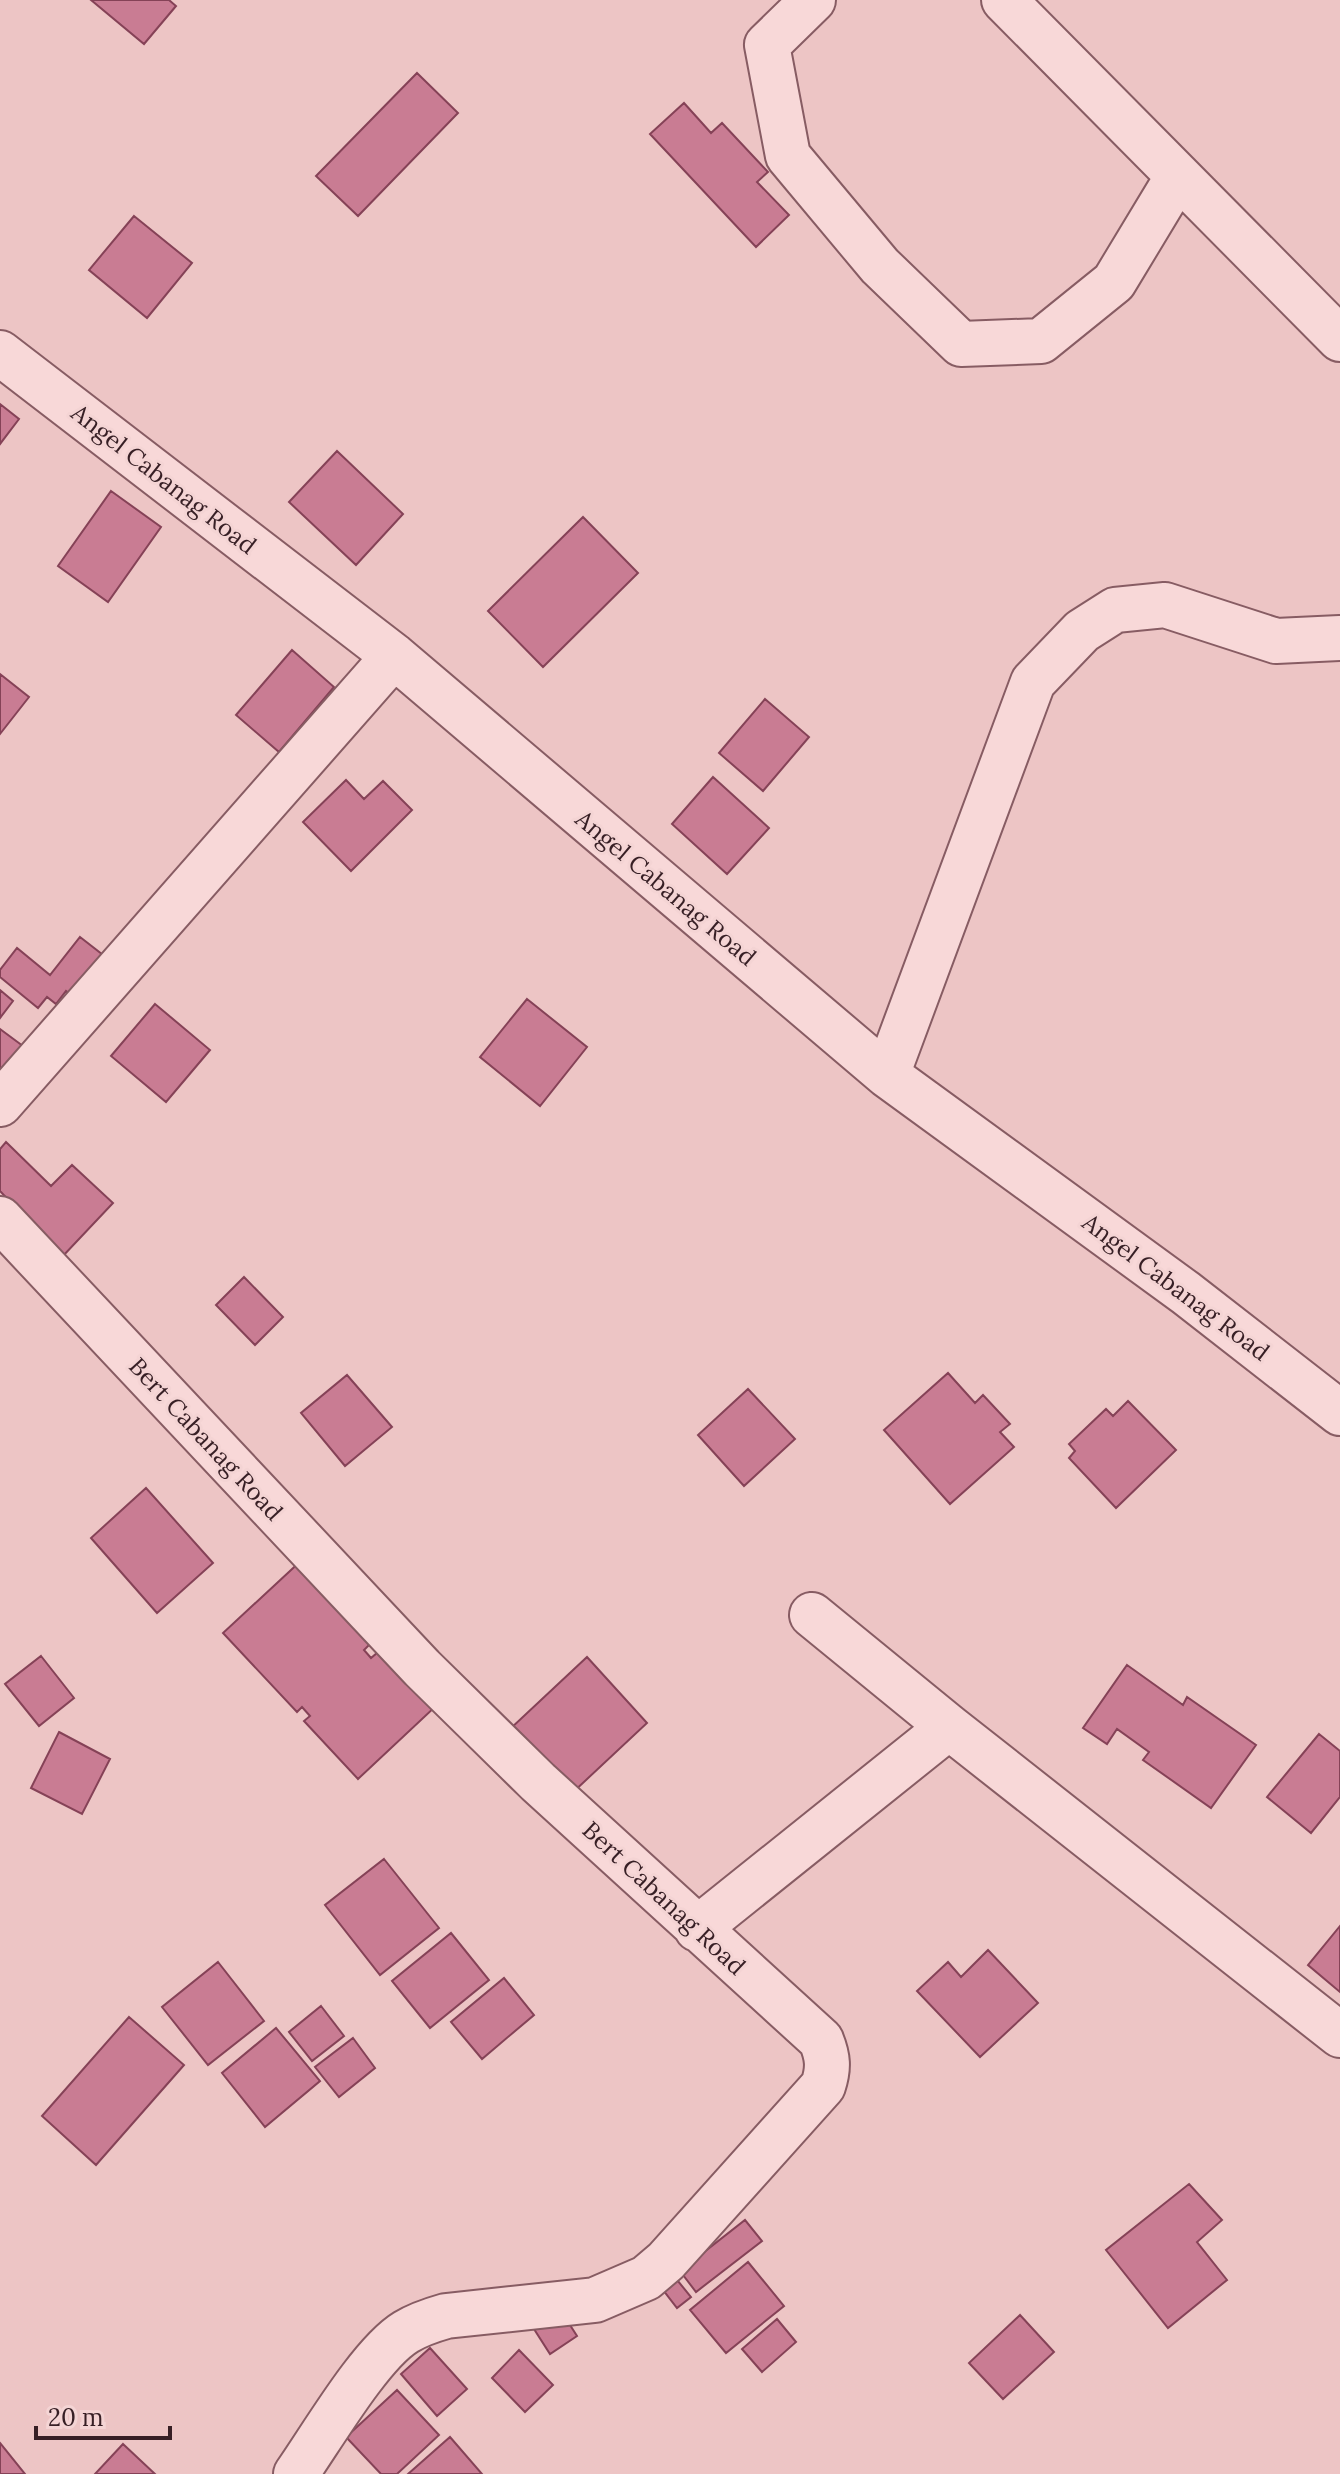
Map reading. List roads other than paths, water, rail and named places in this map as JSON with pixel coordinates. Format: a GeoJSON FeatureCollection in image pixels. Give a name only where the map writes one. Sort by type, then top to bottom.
{"type":"FeatureCollection","features":[{"type":"Feature","properties":{"kind":"street"},"geometry":{"type":"LineString","coordinates":[[813,0],[767,45],[788,156],[880,266],[961,344],[1041,341],[1114,282],[1178,176]]}},
{"type":"Feature","properties":{"kind":"street"},"geometry":{"type":"LineString","coordinates":[[1004,0],[1340,339]]}},
{"type":"Feature","properties":{"kind":"street","name":"Angel Cabanag Road"},"geometry":{"type":"LineString","coordinates":[[0,353],[394,656],[887,1075],[1186,1293],[1340,1413]]}},
{"type":"Feature","properties":{"kind":"street"},"geometry":{"type":"LineString","coordinates":[[887,1075],[1033,682],[1082,631],[1115,610],[1165,605],[1276,641],[1340,638]]}},
{"type":"Feature","properties":{"kind":"street"},"geometry":{"type":"LineString","coordinates":[[0,1104],[394,656]]}},
{"type":"Feature","properties":{"kind":"street","name":"Bert Cabanag Road"},"geometry":{"type":"LineString","coordinates":[[0,1219],[422,1668],[538,1782],[821,2040],[828,2063],[823,2086],[666,2261],[646,2278],[595,2300],[446,2316],[424,2322],[403,2333],[377,2358],[296,2474]]}},
{"type":"Feature","properties":{"kind":"street"},"geometry":{"type":"LineString","coordinates":[[812,1615],[1340,2035]]}},
{"type":"Feature","properties":{"kind":"street"},"geometry":{"type":"LineString","coordinates":[[697,1929],[949,1727]]}}]}
